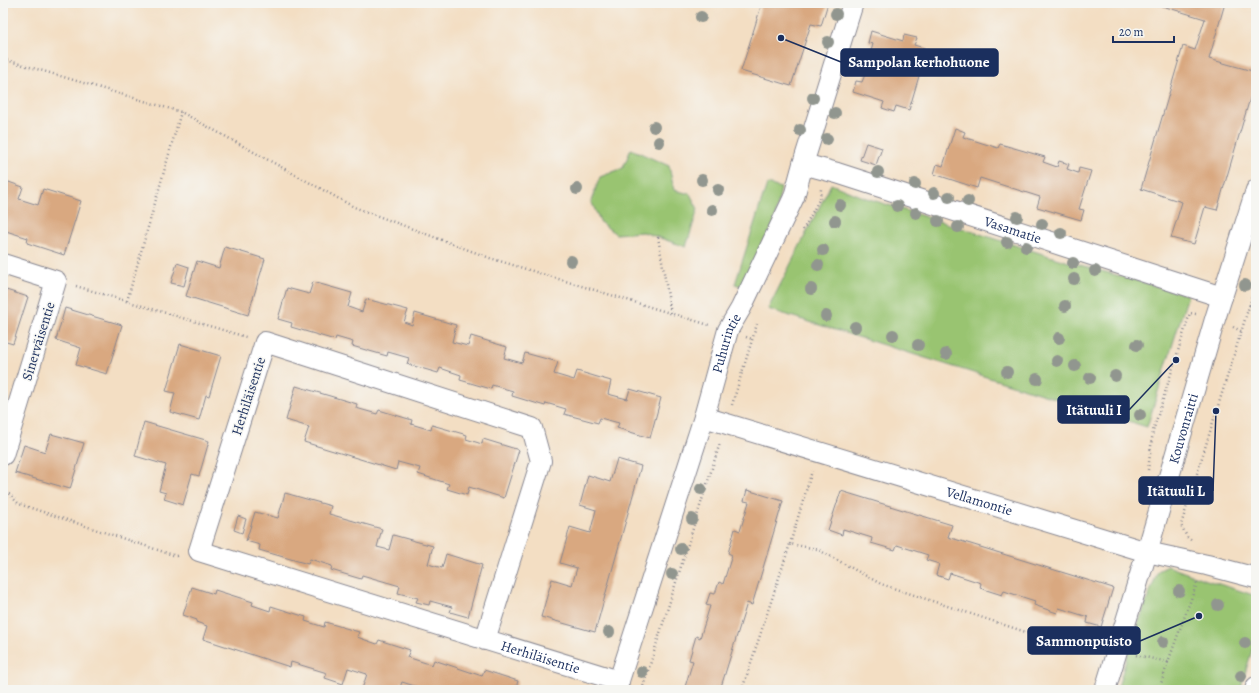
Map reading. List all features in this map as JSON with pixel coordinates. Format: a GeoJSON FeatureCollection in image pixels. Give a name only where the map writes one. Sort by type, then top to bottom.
{"type":"FeatureCollection","features":[{"type":"Feature","properties":{"kind":"street","name":"Puhurintie"},"geometry":{"type":"LineString","coordinates":[[618,686],[704,417],[728,330],[794,197],[853,3]]}},
{"type":"Feature","properties":{"kind":"street","name":"Vasamatie"},"geometry":{"type":"LineString","coordinates":[[803,164],[824,169],[1222,297]]}},
{"type":"Feature","properties":{"kind":"street","name":"Kouvonraitti"},"geometry":{"type":"LineString","coordinates":[[1104,690],[1147,552],[1192,395],[1256,190]]}},
{"type":"Feature","properties":{"kind":"street"},"geometry":{"type":"LineString","coordinates":[[3,264],[56,281]]}},
{"type":"Feature","properties":{"kind":"street","name":"Sinerväisentie"},"geometry":{"type":"LineString","coordinates":[[3,455],[56,281]]}},
{"type":"Feature","properties":{"kind":"street","name":"Herhiläisentie"},"geometry":{"type":"LineString","coordinates":[[486,640],[541,461],[532,428],[265,342],[199,551],[486,640],[618,686]]}},
{"type":"Feature","properties":{"kind":"street","name":"Vellamontie"},"geometry":{"type":"LineString","coordinates":[[704,417],[1147,552],[1207,565],[1256,578]]}},
{"type":"Feature","properties":{"kind":"path"},"geometry":{"type":"LineString","coordinates":[[3,59],[181,112],[354,206],[490,258],[670,314],[728,330],[752,339]]}},
{"type":"Feature","properties":{"kind":"path"},"geometry":{"type":"LineString","coordinates":[[127,301],[181,112]]}},
{"type":"Feature","properties":{"kind":"path"},"geometry":{"type":"LineString","coordinates":[[802,231],[820,198],[824,169]]}},
{"type":"Feature","properties":{"kind":"path"},"geometry":{"type":"LineString","coordinates":[[658,237],[670,314]]}},
{"type":"Feature","properties":{"kind":"path"},"geometry":{"type":"LineString","coordinates":[[56,281],[265,342]]}},
{"type":"Feature","properties":{"kind":"path"},"geometry":{"type":"LineString","coordinates":[[1193,541],[1188,537],[1181,525],[1256,284]]}},
{"type":"Feature","properties":{"kind":"path"},"geometry":{"type":"LineString","coordinates":[[1249,305],[1256,306]]}},
{"type":"Feature","properties":{"kind":"path"},"geometry":{"type":"LineString","coordinates":[[642,690],[759,318]]}},
{"type":"Feature","properties":{"kind":"path"},"geometry":{"type":"LineString","coordinates":[[742,690],[790,544],[818,452]]}},
{"type":"Feature","properties":{"kind":"path"},"geometry":{"type":"LineString","coordinates":[[3,488],[19,504],[176,556],[199,551]]}},
{"type":"Feature","properties":{"kind":"path"},"geometry":{"type":"LineString","coordinates":[[790,544],[817,549],[881,584],[1080,650],[1117,651],[1168,662]]}},
{"type":"Feature","properties":{"kind":"path"},"geometry":{"type":"LineString","coordinates":[[1159,690],[1199,578],[1207,565]]}},
{"type":"Feature","properties":{"kind":"green space"},"geometry":{"type":"Polygon","coordinates":[[[631,149],[669,166],[674,190],[690,194],[698,209],[686,247],[643,232],[616,234],[601,223],[591,201],[600,177],[623,168],[631,149]]]}},
{"type":"Feature","properties":{"kind":"green space"},"geometry":{"type":"Polygon","coordinates":[[[767,184],[781,188],[774,223],[741,286],[735,284],[767,184]]]}},
{"type":"Feature","properties":{"kind":"green space"},"geometry":{"type":"Polygon","coordinates":[[[831,184],[860,196],[1062,260],[1188,295],[1147,427],[768,309],[831,184]]]}},
{"type":"Feature","properties":{"kind":"green space"},"geometry":{"type":"Polygon","coordinates":[[[1168,566],[1256,596],[1256,637],[1240,690],[1117,690],[1133,637],[1158,571],[1168,566]]]}},
{"type":"Feature","properties":{"kind":"building"},"geometry":{"type":"Polygon","coordinates":[[[762,3],[828,3],[821,26],[811,24],[791,86],[741,71],[762,3]]]}},
{"type":"Feature","properties":{"kind":"building"},"geometry":{"type":"Polygon","coordinates":[[[1159,3],[1225,3],[1209,59],[1256,72],[1256,78],[1217,210],[1205,207],[1194,244],[1171,238],[1182,202],[1141,189],[1183,46],[1195,50],[1205,19],[1159,5],[1159,3]]]}},
{"type":"Feature","properties":{"kind":"building"},"geometry":{"type":"Polygon","coordinates":[[[871,31],[903,41],[904,35],[917,38],[914,45],[927,49],[909,110],[896,106],[894,112],[882,108],[884,102],[853,92],[856,81],[862,82],[866,72],[860,70],[863,61],[868,62],[873,44],[868,43],[871,31]]]}},
{"type":"Feature","properties":{"kind":"building"},"geometry":{"type":"Polygon","coordinates":[[[955,128],[965,132],[963,137],[998,148],[1000,144],[1045,157],[1043,162],[1057,167],[1059,161],[1069,164],[1067,169],[1078,173],[1079,168],[1091,171],[1079,209],[1084,210],[1081,220],[1037,207],[1040,197],[980,178],[977,188],[934,174],[937,164],[943,166],[955,128]]]}},
{"type":"Feature","properties":{"kind":"building"},"geometry":{"type":"Polygon","coordinates":[[[866,143],[882,148],[876,165],[860,160],[866,143]]]}},
{"type":"Feature","properties":{"kind":"building"},"geometry":{"type":"Polygon","coordinates":[[[3,180],[23,187],[19,199],[38,205],[43,189],[81,201],[64,255],[27,243],[28,238],[6,231],[4,237],[3,236],[3,180]]]}},
{"type":"Feature","properties":{"kind":"building"},"geometry":{"type":"Polygon","coordinates":[[[225,247],[265,259],[248,315],[186,296],[197,261],[219,268],[225,247]]]}},
{"type":"Feature","properties":{"kind":"building"},"geometry":{"type":"Polygon","coordinates":[[[177,263],[189,267],[184,286],[171,283],[177,263]]]}},
{"type":"Feature","properties":{"kind":"building"},"geometry":{"type":"Polygon","coordinates":[[[313,282],[352,293],[348,307],[362,312],[366,299],[408,310],[404,322],[412,325],[415,313],[456,325],[452,342],[468,346],[471,336],[507,347],[504,358],[522,363],[525,353],[558,362],[554,374],[574,380],[577,371],[611,381],[608,394],[627,399],[630,389],[661,398],[650,438],[617,428],[619,423],[600,418],[598,423],[564,414],[566,409],[546,403],[545,406],[512,396],[513,391],[492,385],[491,389],[460,380],[461,375],[440,368],[438,373],[407,364],[409,358],[388,352],[387,356],[352,346],[353,342],[336,337],[335,340],[291,327],[292,323],[278,319],[287,288],[309,294],[313,282]]]}},
{"type":"Feature","properties":{"kind":"building"},"geometry":{"type":"Polygon","coordinates":[[[3,289],[28,297],[13,344],[3,341],[3,289]]]}},
{"type":"Feature","properties":{"kind":"building"},"geometry":{"type":"Polygon","coordinates":[[[65,308],[122,325],[107,374],[76,365],[81,348],[56,340],[65,308]]]}},
{"type":"Feature","properties":{"kind":"building"},"geometry":{"type":"Polygon","coordinates":[[[180,344],[221,356],[209,396],[206,395],[199,420],[170,412],[175,393],[166,391],[180,344]]]}},
{"type":"Feature","properties":{"kind":"building"},"geometry":{"type":"Polygon","coordinates":[[[296,386],[357,404],[356,408],[377,414],[379,410],[412,420],[411,424],[431,430],[432,425],[467,435],[466,439],[482,444],[483,439],[519,450],[504,498],[469,487],[467,495],[447,489],[449,484],[418,474],[420,468],[398,462],[396,470],[304,442],[309,427],[286,420],[296,386]]]}},
{"type":"Feature","properties":{"kind":"building"},"geometry":{"type":"Polygon","coordinates":[[[144,422],[209,441],[199,476],[192,474],[183,505],[164,499],[166,493],[159,491],[166,465],[135,456],[144,422]]]}},
{"type":"Feature","properties":{"kind":"building"},"geometry":{"type":"Polygon","coordinates":[[[51,434],[84,443],[70,489],[15,473],[24,445],[45,452],[51,434]]]}},
{"type":"Feature","properties":{"kind":"building"},"geometry":{"type":"Polygon","coordinates":[[[617,459],[641,466],[595,632],[541,617],[552,579],[572,585],[577,568],[560,563],[570,527],[590,533],[596,510],[580,505],[588,475],[610,482],[617,459]]]}},
{"type":"Feature","properties":{"kind":"building"},"geometry":{"type":"Polygon","coordinates":[[[747,490],[783,501],[752,605],[747,603],[720,690],[684,690],[693,661],[689,660],[696,636],[700,638],[710,606],[706,605],[710,593],[715,594],[719,582],[723,584],[732,555],[728,553],[735,529],[740,531],[749,502],[744,501],[747,490]]]}},
{"type":"Feature","properties":{"kind":"building"},"geometry":{"type":"Polygon","coordinates":[[[841,491],[952,525],[948,537],[1113,588],[1101,627],[1087,623],[1088,617],[1059,608],[1057,613],[1034,605],[1035,601],[1004,591],[1002,595],[980,588],[981,583],[950,573],[948,579],[936,575],[939,564],[926,560],[928,555],[897,545],[895,550],[871,543],[872,538],[843,529],[842,535],[828,530],[841,491]]]}},
{"type":"Feature","properties":{"kind":"building"},"geometry":{"type":"Polygon","coordinates":[[[285,493],[331,506],[329,514],[382,529],[377,547],[389,550],[393,535],[433,546],[428,564],[442,568],[446,554],[482,565],[468,617],[450,612],[452,607],[430,601],[429,605],[416,602],[418,598],[398,593],[400,586],[362,575],[361,579],[331,570],[332,566],[310,559],[308,564],[259,550],[260,545],[246,541],[255,512],[278,518],[285,493]]]}},
{"type":"Feature","properties":{"kind":"building"},"geometry":{"type":"Polygon","coordinates":[[[238,516],[246,519],[242,533],[234,530],[238,516]]]}},
{"type":"Feature","properties":{"kind":"building"},"geometry":{"type":"Polygon","coordinates":[[[192,587],[214,594],[215,590],[253,602],[252,605],[270,611],[271,606],[306,617],[305,621],[324,627],[325,622],[359,632],[357,637],[377,644],[379,640],[410,650],[407,657],[432,665],[434,660],[482,676],[484,670],[518,681],[516,687],[525,690],[420,690],[421,688],[402,682],[399,690],[366,690],[362,689],[367,674],[348,668],[343,684],[325,678],[327,673],[291,662],[290,667],[203,639],[207,626],[196,622],[197,620],[183,615],[192,587]]]}},
{"type":"Feature","properties":{"kind":"place","name":"Sampolan kerhohuone"},"geometry":{"type":"Point","coordinates":[781,38]}},
{"type":"Feature","properties":{"kind":"place","name":"Itätuuli I"},"geometry":{"type":"Point","coordinates":[1176,360]}},
{"type":"Feature","properties":{"kind":"place","name":"Itätuuli L"},"geometry":{"type":"Point","coordinates":[1216,411]}},
{"type":"Feature","properties":{"kind":"place","name":"Sammonpuisto"},"geometry":{"type":"Point","coordinates":[1199,616]}}]}
